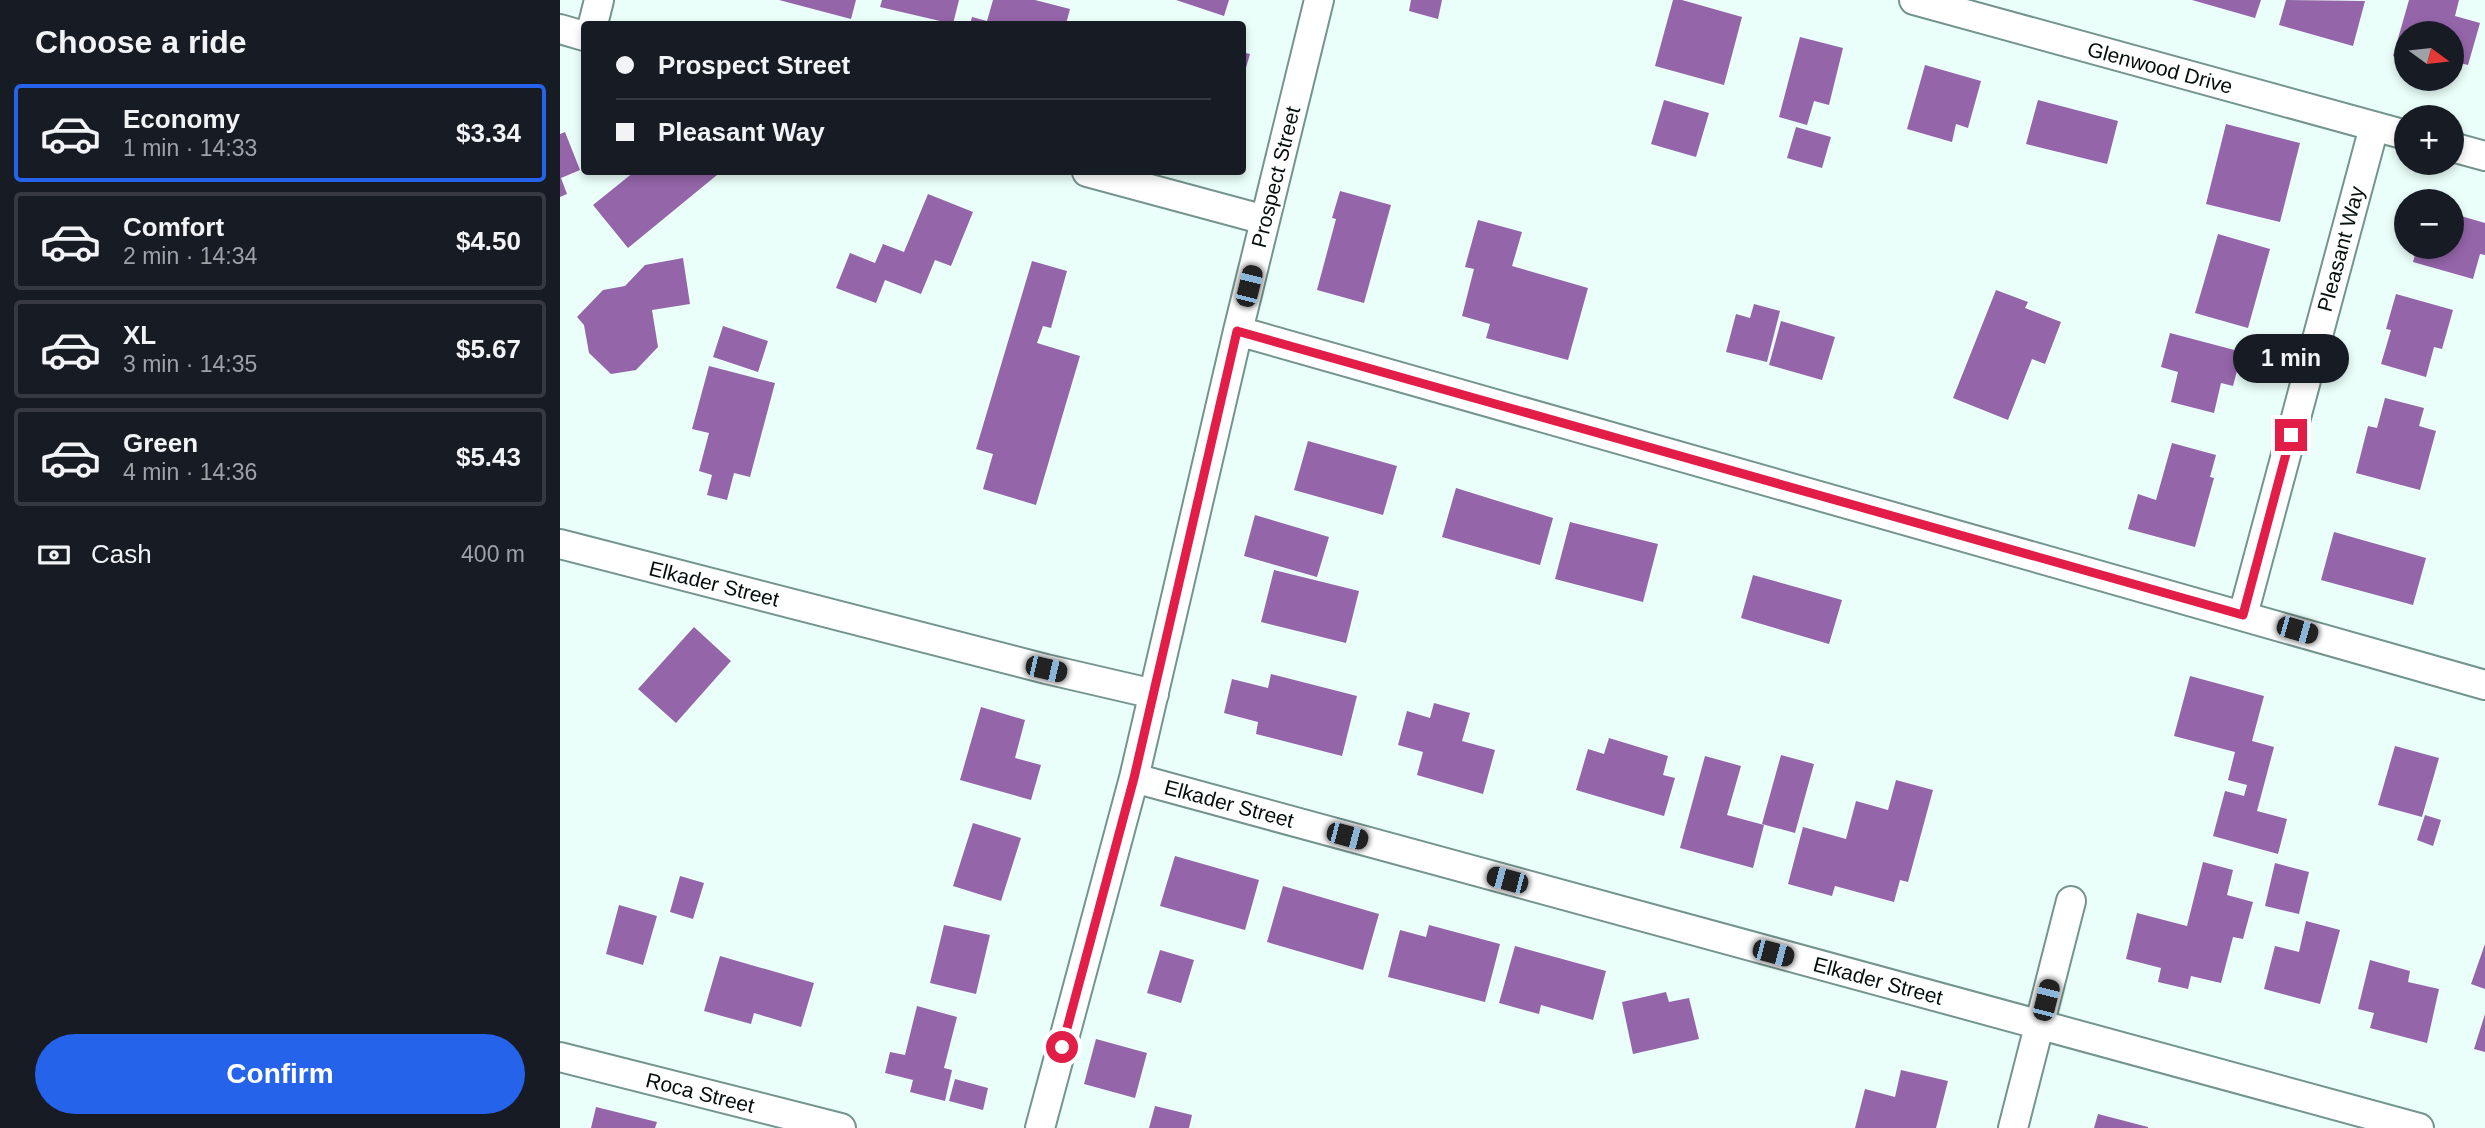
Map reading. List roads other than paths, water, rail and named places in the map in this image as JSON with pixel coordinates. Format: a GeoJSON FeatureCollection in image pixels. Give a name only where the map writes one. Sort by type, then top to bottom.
{"type":"FeatureCollection","features":[{"type":"Feature","properties":{"kind":"street"},"geometry":{"type":"LineString","coordinates":[[594,21],[599,0]]}},
{"type":"Feature","properties":{"kind":"street","name":"Prospect Street"},"geometry":{"type":"LineString","coordinates":[[1040,1128],[1134,778],[1237,331],[1319,0]]}},
{"type":"Feature","properties":{"kind":"street","name":"Glenwood Drive"},"geometry":{"type":"LineString","coordinates":[[1914,0],[2394,132]]}},
{"type":"Feature","properties":{"kind":"street"},"geometry":{"type":"LineString","coordinates":[[560,29],[581,35]]}},
{"type":"Feature","properties":{"kind":"street","name":"Pleasant Way"},"geometry":{"type":"LineString","coordinates":[[2243,615],[2374,127]]}},
{"type":"Feature","properties":{"kind":"street"},"geometry":{"type":"LineString","coordinates":[[2464,151],[2485,156]]}},
{"type":"Feature","properties":{"kind":"street"},"geometry":{"type":"LineString","coordinates":[[1098,175],[1265,219]]}},
{"type":"Feature","properties":{"kind":"street"},"geometry":{"type":"LineString","coordinates":[[1237,331],[2485,685]]}},
{"type":"Feature","properties":{"kind":"street","name":"Elkader Street"},"geometry":{"type":"LineString","coordinates":[[560,544],[1046,669],[1154,694]]}},
{"type":"Feature","properties":{"kind":"street","name":"Elkader Street"},"geometry":{"type":"LineString","coordinates":[[1134,778],[2419,1128]]}},
{"type":"Feature","properties":{"kind":"street"},"geometry":{"type":"LineString","coordinates":[[2012,1128],[2071,901]]}},
{"type":"Feature","properties":{"kind":"street","name":"Roca Street"},"geometry":{"type":"LineString","coordinates":[[560,1057],[841,1128]]}}]}
